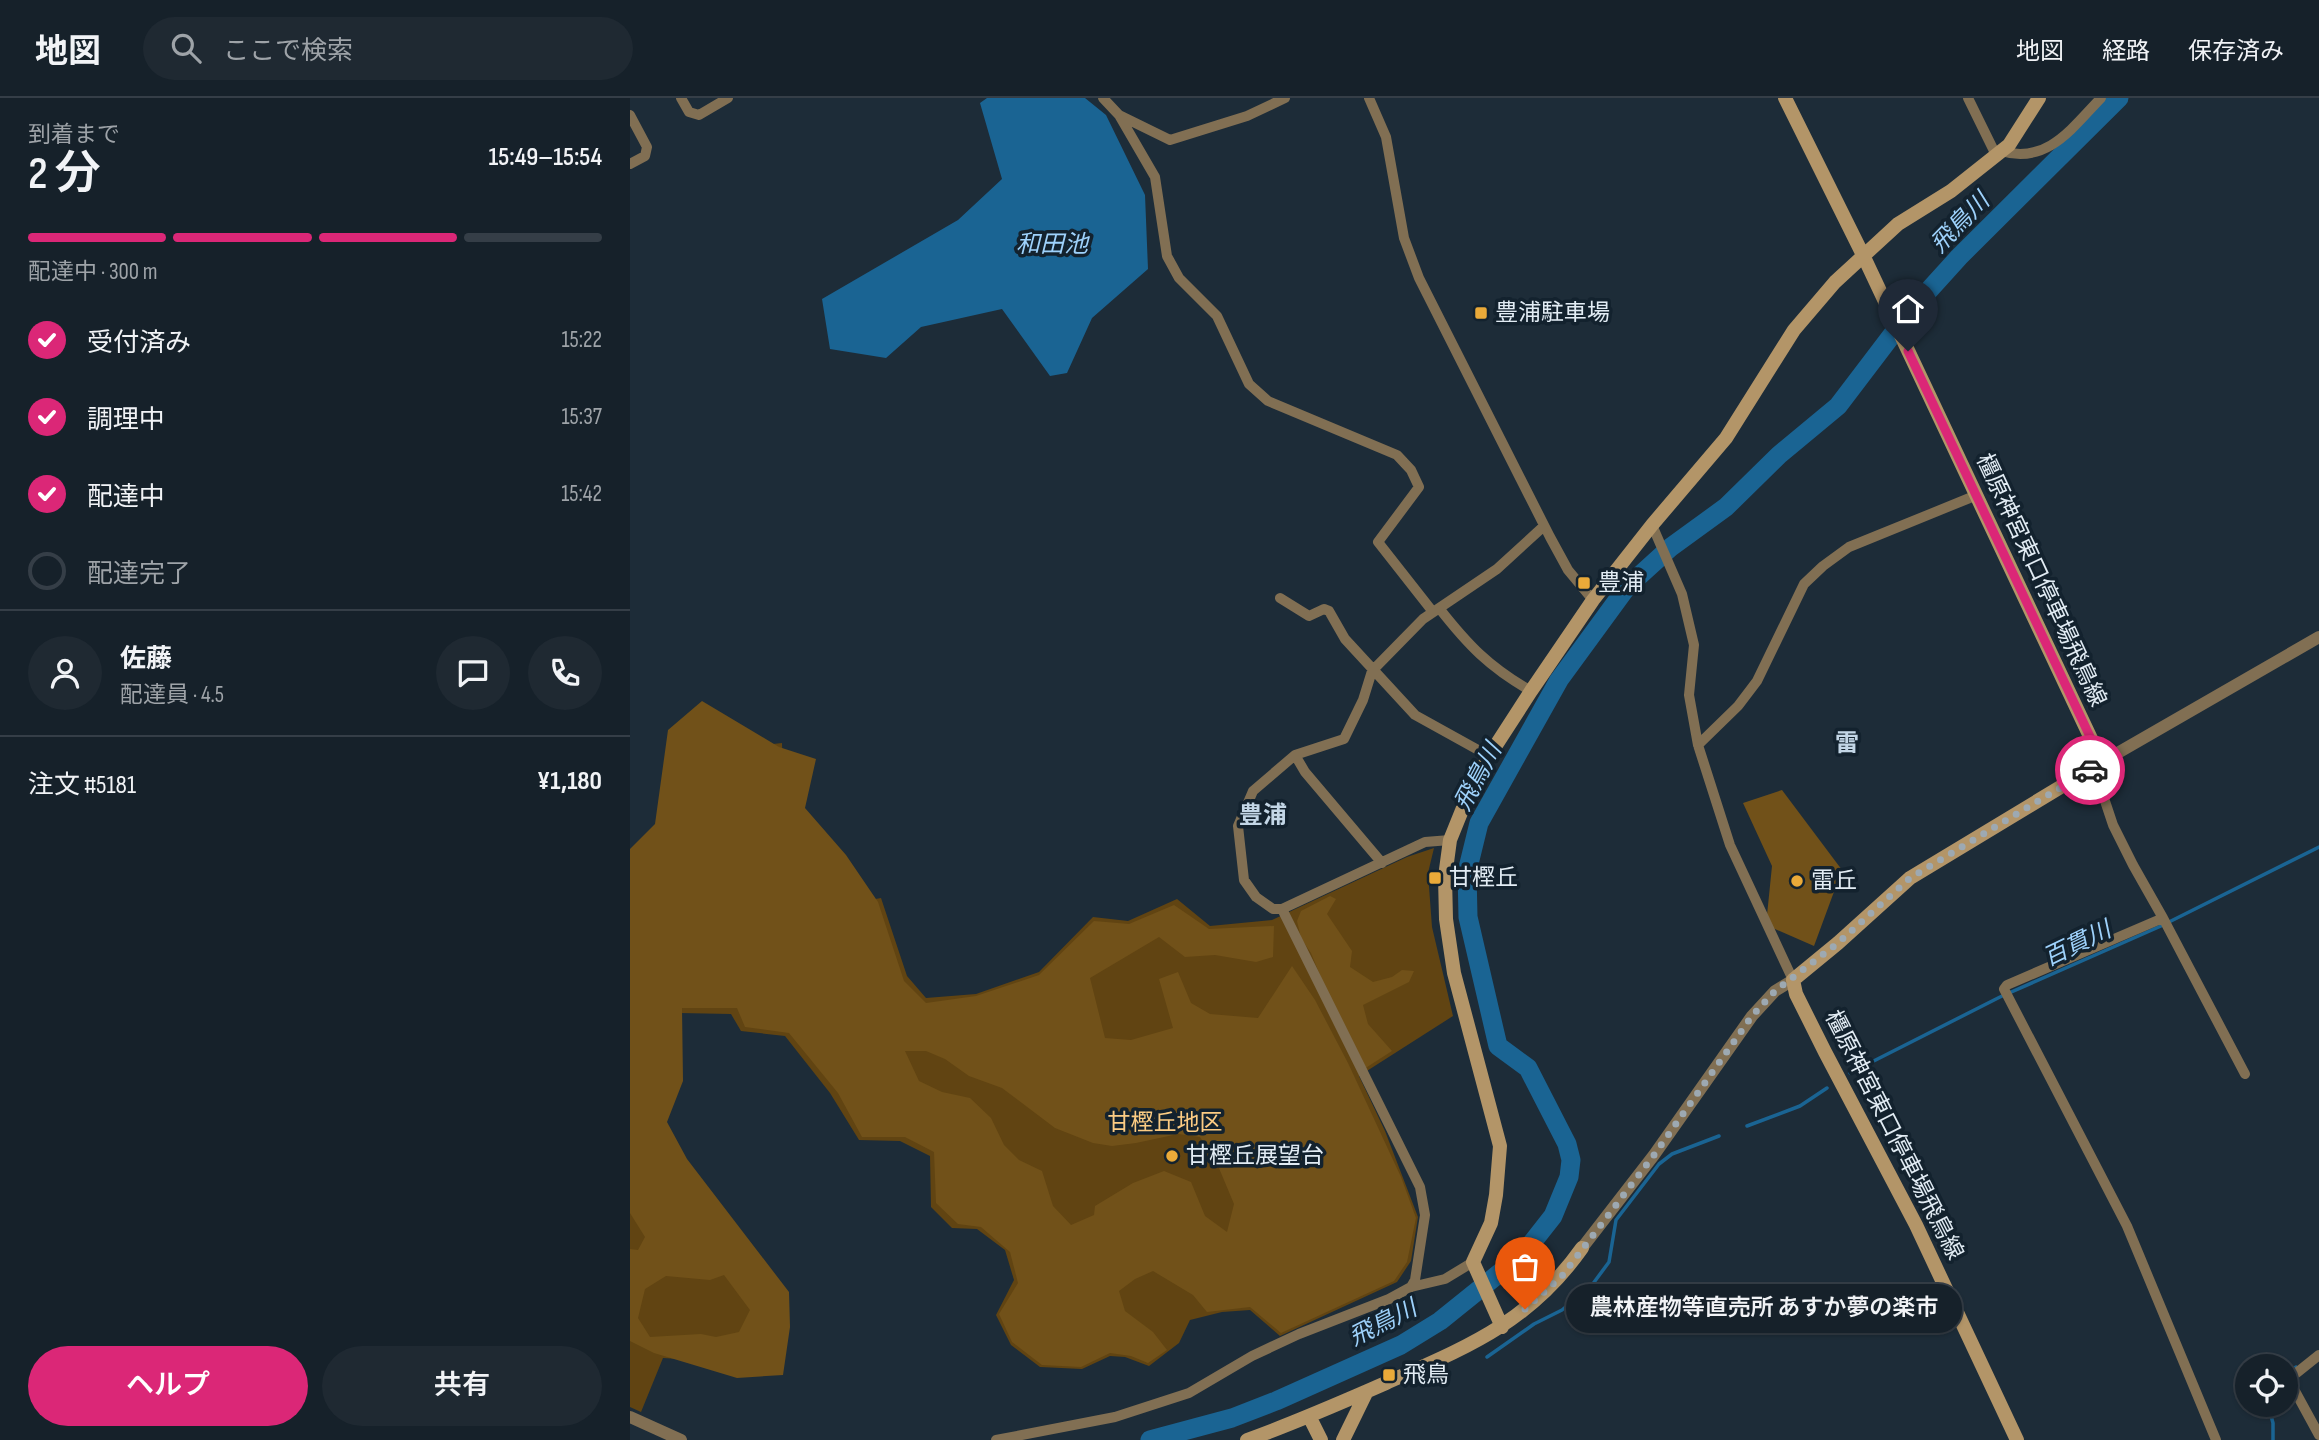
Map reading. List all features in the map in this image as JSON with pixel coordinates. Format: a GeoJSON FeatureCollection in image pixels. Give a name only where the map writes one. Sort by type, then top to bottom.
{"type":"FeatureCollection","features":[{"type":"Feature","properties":{"kind":"main road","name":"橿原神宮東口停車場飛鳥線"},"geometry":{"type":"LineString","coordinates":[[1785,98],[1977,495],[2098,765]]}},
{"type":"Feature","properties":{"kind":"main road"},"geometry":{"type":"LineString","coordinates":[[1502,1326],[1475,1266],[1491,1223],[1500,1146],[1454,973],[1446,919],[1445,877],[1450,839],[1469,793],[1489,756],[1593,600],[1652,525],[1727,438],[1794,330],[1835,282],[1898,224],[1951,191],[2009,145],[2039,98]]}},
{"type":"Feature","properties":{"kind":"main road"},"geometry":{"type":"LineString","coordinates":[[1793,980],[1910,878],[2098,765]]}},
{"type":"Feature","properties":{"kind":"main road","name":"橿原神宮東口停車場飛鳥線"},"geometry":{"type":"LineString","coordinates":[[1793,980],[1796,994],[1916,1225],[2017,1440]]}},
{"type":"Feature","properties":{"kind":"main road"},"geometry":{"type":"LineString","coordinates":[[1247,1440],[1310,1418],[1469,1347],[1543,1295],[1562,1276],[1582,1248]]}},
{"type":"Feature","properties":{"kind":"main road"},"geometry":{"type":"LineString","coordinates":[[1343,1440],[1367,1391]]}},
{"type":"Feature","properties":{"kind":"main road"},"geometry":{"type":"LineString","coordinates":[[1310,1418],[1321,1440]]}},
{"type":"Feature","properties":{"kind":"street"},"geometry":{"type":"LineString","coordinates":[[681,98],[689,112],[699,115],[728,98]]}},
{"type":"Feature","properties":{"kind":"street"},"geometry":{"type":"LineString","coordinates":[[1103,98],[1119,115],[1155,177],[1167,256],[1179,278],[1217,316],[1249,384],[1268,401],[1397,454],[1411,470],[1419,487],[1378,542],[1476,652],[1497,670],[1531,691]]}},
{"type":"Feature","properties":{"kind":"street"},"geometry":{"type":"LineString","coordinates":[[1119,115],[1170,140],[1247,116],[1285,98]]}},
{"type":"Feature","properties":{"kind":"street"},"geometry":{"type":"LineString","coordinates":[[1369,98],[1386,136],[1404,238],[1419,278],[1544,526],[1568,570],[1593,600]]}},
{"type":"Feature","properties":{"kind":"street"},"geometry":{"type":"LineString","coordinates":[[1968,98],[1998,153],[2016,156],[2042,151],[2057,141],[2101,98]]}},
{"type":"Feature","properties":{"kind":"street"},"geometry":{"type":"LineString","coordinates":[[630,116],[647,148],[645,156],[630,164]]}},
{"type":"Feature","properties":{"kind":"street"},"geometry":{"type":"LineString","coordinates":[[1698,745],[1738,706],[1757,681],[1804,584],[1823,566],[1849,547],[1977,495]]}},
{"type":"Feature","properties":{"kind":"street"},"geometry":{"type":"LineString","coordinates":[[1582,1248],[1654,1155],[1752,1016],[1775,991],[1793,980],[1730,845],[1698,745],[1689,695],[1694,645],[1682,594],[1652,525]]}},
{"type":"Feature","properties":{"kind":"street"},"geometry":{"type":"LineString","coordinates":[[1450,839],[1425,842],[1282,909],[1273,909],[1256,897],[1244,880],[1238,826],[1253,791],[1295,755],[1344,739],[1363,700],[1373,671],[1423,619],[1497,569],[1544,526]]}},
{"type":"Feature","properties":{"kind":"street"},"geometry":{"type":"LineString","coordinates":[[1280,597],[1309,616],[1324,609],[1329,611],[1345,639],[1415,715],[1489,756]]}},
{"type":"Feature","properties":{"kind":"street"},"geometry":{"type":"LineString","coordinates":[[2245,1074],[2113,825],[2098,765],[2319,637]]}},
{"type":"Feature","properties":{"kind":"street"},"geometry":{"type":"LineString","coordinates":[[1295,755],[1305,772],[1382,863]]}},
{"type":"Feature","properties":{"kind":"street"},"geometry":{"type":"LineString","coordinates":[[1282,909],[1419,1187],[1425,1215],[1415,1280],[1411,1287]]}},
{"type":"Feature","properties":{"kind":"street"},"geometry":{"type":"LineString","coordinates":[[2163,918],[2007,985],[2006,993],[2127,1226],[2216,1440]]}},
{"type":"Feature","properties":{"kind":"street"},"geometry":{"type":"LineString","coordinates":[[996,1440],[1115,1417],[1189,1393],[1252,1356],[1411,1287],[1445,1279],[1475,1266]]}},
{"type":"Feature","properties":{"kind":"street"},"geometry":{"type":"LineString","coordinates":[[2319,1355],[2294,1375],[2290,1382],[2319,1435]]}},
{"type":"Feature","properties":{"kind":"street"},"geometry":{"type":"LineString","coordinates":[[630,1417],[681,1440]]}},
{"type":"Feature","properties":{"kind":"green space","name":"甘樫丘地区"},"geometry":{"type":"Polygon","coordinates":[[[702,701],[779,747],[816,759],[805,808],[846,855],[878,902],[904,981],[926,1003],[976,996],[1039,975],[1094,921],[1129,924],[1174,905],[1209,929],[1274,926],[1273,957],[1256,962],[1215,955],[1185,957],[1159,937],[1090,978],[1105,1038],[1131,1040],[1173,1028],[1159,979],[1178,972],[1191,1003],[1210,1014],[1258,1018],[1292,966],[1315,1000],[1348,1063],[1401,1177],[1416,1218],[1407,1262],[1394,1281],[1281,1333],[1250,1307],[1207,1312],[1193,1295],[1153,1271],[1135,1279],[1119,1291],[1125,1311],[1153,1332],[1167,1350],[1148,1363],[1131,1356],[1110,1353],[1081,1367],[1042,1365],[1012,1342],[999,1314],[1018,1283],[1010,1252],[981,1227],[958,1224],[936,1203],[934,1152],[905,1137],[862,1137],[838,1093],[789,1033],[745,1027],[737,1008],[682,1008],[683,1081],[667,1122],[687,1159],[789,1292],[790,1327],[783,1375],[737,1378],[654,1353],[630,1341],[630,1249],[638,1250],[645,1237],[630,1213],[630,849],[655,824],[668,730],[702,701]],[[905,1051],[919,1081],[942,1092],[970,1098],[991,1118],[1004,1145],[1019,1160],[1042,1171],[1053,1206],[1071,1225],[1094,1215],[1095,1206],[1133,1183],[1164,1171],[1191,1182],[1205,1216],[1227,1232],[1234,1204],[1216,1161],[1200,1137],[1178,1134],[1112,1146],[1093,1143],[1055,1128],[1002,1088],[969,1076],[945,1059],[926,1051],[905,1051]],[[724,1275],[710,1280],[666,1276],[645,1289],[638,1318],[650,1337],[701,1334],[716,1337],[739,1332],[750,1310],[724,1275]]]}},
{"type":"Feature","properties":{"kind":"green space","name":"甘樫丘地区"},"geometry":{"type":"Polygon","coordinates":[[[782,743],[784,822],[825,908],[881,898],[907,976],[926,998],[976,994],[1039,972],[1093,917],[1128,921],[1177,899],[1210,926],[1272,920],[1407,857],[1434,848],[1428,873],[1432,927],[1453,1016],[1359,1076],[1385,1131],[1418,1217],[1411,1261],[1397,1282],[1280,1336],[1250,1310],[1222,1312],[1190,1320],[1179,1343],[1149,1366],[1125,1357],[1110,1356],[1082,1369],[1040,1367],[1011,1345],[996,1315],[1014,1280],[1005,1250],[977,1229],[952,1228],[931,1207],[930,1156],[900,1141],[859,1140],[830,1093],[785,1036],[741,1031],[731,1014],[679,1013],[635,1116],[778,1302],[731,1362],[663,1358],[641,1412],[630,1407],[630,858],[665,828],[689,753],[782,743]]]}},
{"type":"Feature","properties":{"kind":"green space"},"geometry":{"type":"Polygon","coordinates":[[[1782,790],[1842,870],[1814,946],[1766,925],[1772,866],[1743,803],[1782,790]]]}},
{"type":"Feature","properties":{"kind":"green space"},"geometry":{"type":"Polygon","coordinates":[[[1330,896],[1336,899],[1327,914],[1352,951],[1350,967],[1373,982],[1392,977],[1402,970],[1414,971],[1409,982],[1363,1005],[1368,1024],[1392,1051],[1364,1069],[1311,953],[1301,938],[1297,921],[1301,911],[1330,896]]]}},
{"type":"Feature","properties":{"kind":"water","name":"和田池"},"geometry":{"type":"Polygon","coordinates":[[[987,98],[1085,98],[1106,115],[1145,195],[1148,269],[1092,318],[1067,373],[1050,376],[1002,309],[921,327],[886,358],[830,349],[822,299],[958,220],[1002,179],[980,103],[987,98]]]}},
{"type":"Feature","properties":{"kind":"waterway","name":"飛鳥川"},"geometry":{"type":"LineString","coordinates":[[1150,1440],[1232,1418],[1401,1345],[1440,1321],[1507,1267],[1527,1249],[1553,1216],[1569,1177],[1571,1160],[1567,1144],[1528,1068],[1498,1046],[1468,917],[1467,872],[1479,823],[1559,680],[1627,587],[1671,547],[1726,507],[1779,455],[1838,406],[1911,310],[1959,257],[2119,98]]}},
{"type":"Feature","properties":{"kind":"waterway","name":"百貫川"},"geometry":{"type":"LineString","coordinates":[[1850,1073],[2000,997],[2161,926],[2319,847]]}},
{"type":"Feature","properties":{"kind":"waterway","name":"百貫川"},"geometry":{"type":"LineString","coordinates":[[1747,1126],[1800,1106],[1827,1088]]}},
{"type":"Feature","properties":{"kind":"waterway","name":"百貫川"},"geometry":{"type":"LineString","coordinates":[[1487,1357],[1534,1324],[1562,1310],[1592,1285],[1609,1262],[1616,1220],[1659,1164],[1672,1154],[1719,1136]]}},
{"type":"Feature","properties":{"kind":"waterway"},"geometry":{"type":"LineString","coordinates":[[2271,1417],[2273,1440]]}},
{"type":"Feature","properties":{"kind":"way so far"},"geometry":{"type":"LineString","coordinates":[[1525,1309],[1562,1276],[1654,1155],[1752,1016],[1775,991],[1793,980],[1838,943],[1910,878],[2090,770]]}},
{"type":"Feature","properties":{"kind":"place","name":"豊浦駐車場"},"geometry":{"type":"Point","coordinates":[1481,313]}},
{"type":"Feature","properties":{"kind":"place","name":"豊浦"},"geometry":{"type":"Point","coordinates":[1584,583]}},
{"type":"Feature","properties":{"kind":"place","name":"甘樫丘"},"geometry":{"type":"Point","coordinates":[1435,878]}},
{"type":"Feature","properties":{"kind":"place","name":"雷丘"},"geometry":{"type":"Point","coordinates":[1797,881]}},
{"type":"Feature","properties":{"kind":"place","name":"甘樫丘展望台"},"geometry":{"type":"Point","coordinates":[1172,1156]}},
{"type":"Feature","properties":{"kind":"place","name":"農林産物等直売所 あすか夢の楽市"},"geometry":{"type":"Point","coordinates":[1525,1309]}},
{"type":"Feature","properties":{"kind":"place","name":"飛鳥"},"geometry":{"type":"Point","coordinates":[1389,1375]}},
{"type":"Feature","properties":{"kind":"district","name":"雷"},"geometry":{"type":"Point","coordinates":[1847,743]}},
{"type":"Feature","properties":{"kind":"district","name":"豊浦"},"geometry":{"type":"Point","coordinates":[1263,815]}},
{"type":"Feature","properties":{"kind":"route"},"geometry":{"type":"LineString","coordinates":[[1908,351],[2102,762],[2090,770]]}}]}
